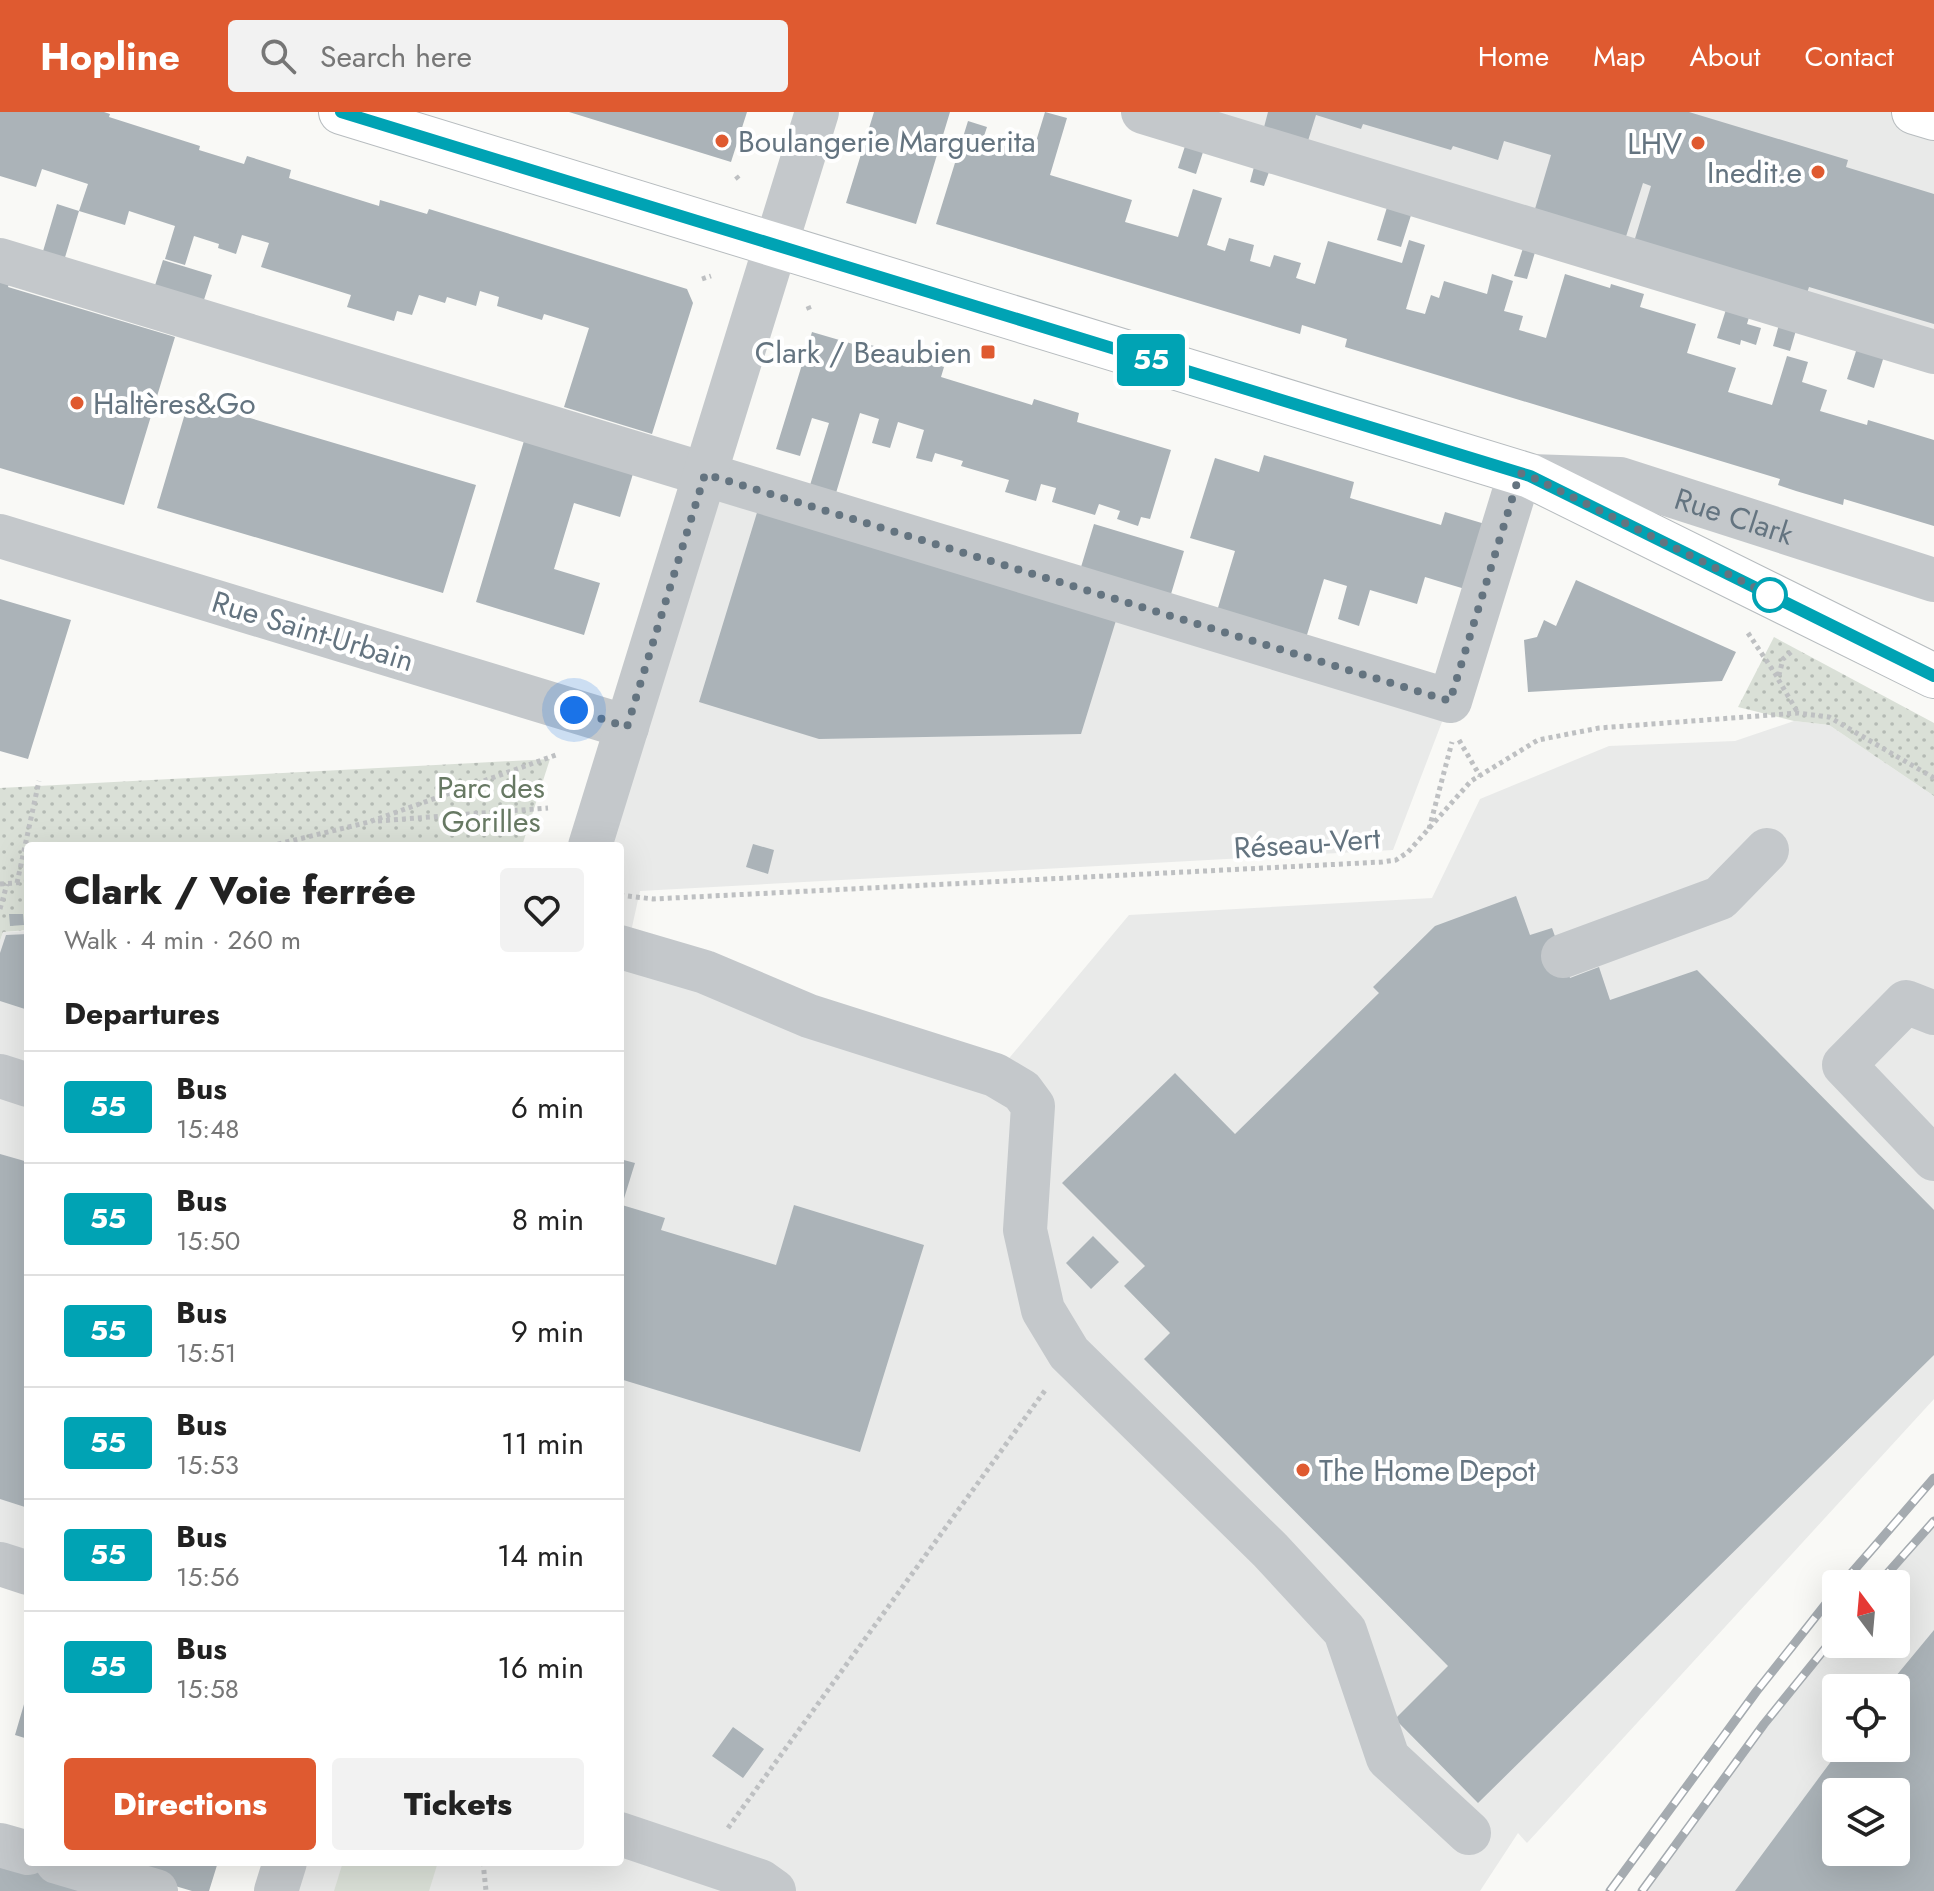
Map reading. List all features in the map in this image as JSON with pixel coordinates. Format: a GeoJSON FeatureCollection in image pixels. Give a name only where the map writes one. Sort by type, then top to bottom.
{"type":"FeatureCollection","features":[{"type":"Feature","properties":{"kind":"main road","name":"Rue Clark"},"geometry":{"type":"LineString","coordinates":[[341,112],[1525,475],[1934,676]]}},
{"type":"Feature","properties":{"kind":"main road"},"geometry":{"type":"LineString","coordinates":[[1914,112],[1934,118]]}},
{"type":"Feature","properties":{"kind":"street"},"geometry":{"type":"LineString","coordinates":[[591,842],[817,112]]}},
{"type":"Feature","properties":{"kind":"street"},"geometry":{"type":"LineString","coordinates":[[1143,112],[1934,352]]}},
{"type":"Feature","properties":{"kind":"street"},"geometry":{"type":"LineString","coordinates":[[0,260],[1450,701],[1525,475]]}},
{"type":"Feature","properties":{"kind":"street","name":"Rue Clark"},"geometry":{"type":"LineString","coordinates":[[1525,475],[1620,479],[1934,580]]}},
{"type":"Feature","properties":{"kind":"street","name":"Rue Saint-Urbain"},"geometry":{"type":"LineString","coordinates":[[0,536],[627,727]]}},
{"type":"Feature","properties":{"kind":"street"},"geometry":{"type":"LineString","coordinates":[[1563,956],[1720,898],[1767,850]]}},
{"type":"Feature","properties":{"kind":"street"},"geometry":{"type":"LineString","coordinates":[[624,948],[705,972],[809,1016],[995,1075],[1022,1091],[1033,1106],[1025,1230],[1043,1310],[1062,1342],[1069,1353],[1270,1550],[1345,1631],[1388,1758],[1469,1833]]}},
{"type":"Feature","properties":{"kind":"street"},"geometry":{"type":"LineString","coordinates":[[1934,1013],[1906,1002],[1844,1065],[1934,1159]]}},
{"type":"Feature","properties":{"kind":"street"},"geometry":{"type":"LineString","coordinates":[[0,1076],[24,1084]]}},
{"type":"Feature","properties":{"kind":"street"},"geometry":{"type":"LineString","coordinates":[[0,1564],[24,1572]]}},
{"type":"Feature","properties":{"kind":"street"},"geometry":{"type":"LineString","coordinates":[[624,1835],[760,1881],[774,1891]]}},
{"type":"Feature","properties":{"kind":"street"},"geometry":{"type":"LineString","coordinates":[[0,1845],[24,1852]]}},
{"type":"Feature","properties":{"kind":"street"},"geometry":{"type":"LineString","coordinates":[[71,1866],[156,1891]]}},
{"type":"Feature","properties":{"kind":"street"},"geometry":{"type":"LineString","coordinates":[[276,1891],[284,1866]]}},
{"type":"Feature","properties":{"kind":"path"},"geometry":{"type":"LineString","coordinates":[[736,176],[741,182]]}},
{"type":"Feature","properties":{"kind":"path"},"geometry":{"type":"LineString","coordinates":[[702,279],[711,276]]}},
{"type":"Feature","properties":{"kind":"path"},"geometry":{"type":"LineString","coordinates":[[1746,624],[1748,633],[1798,713]]}},
{"type":"Feature","properties":{"kind":"path"},"geometry":{"type":"LineString","coordinates":[[1778,679],[1783,659],[1801,643]]}},
{"type":"Feature","properties":{"kind":"path","name":"Réseau-Vert"},"geometry":{"type":"LineString","coordinates":[[624,895],[653,899],[1396,860],[1429,830],[1471,781],[1538,740],[1599,728],[1798,713],[1829,717],[1934,778]]}},
{"type":"Feature","properties":{"kind":"path"},"geometry":{"type":"LineString","coordinates":[[1429,830],[1454,733],[1480,776]]}},
{"type":"Feature","properties":{"kind":"path"},"geometry":{"type":"LineString","coordinates":[[286,842],[369,822],[556,755]]}},
{"type":"Feature","properties":{"kind":"path"},"geometry":{"type":"LineString","coordinates":[[26,842],[39,781]]}},
{"type":"Feature","properties":{"kind":"path"},"geometry":{"type":"LineString","coordinates":[[369,822],[548,808]]}},
{"type":"Feature","properties":{"kind":"path"},"geometry":{"type":"LineString","coordinates":[[17,883],[24,851]]}},
{"type":"Feature","properties":{"kind":"path"},"geometry":{"type":"LineString","coordinates":[[0,909],[4,884],[24,882]]}},
{"type":"Feature","properties":{"kind":"path"},"geometry":{"type":"LineString","coordinates":[[722,1835],[1053,1378]]}},
{"type":"Feature","properties":{"kind":"path"},"geometry":{"type":"LineString","coordinates":[[483,1866],[486,1891]]}},
{"type":"Feature","properties":{"kind":"shaded area"},"geometry":{"type":"Polygon","coordinates":[[[1150,112],[1934,112],[1934,347],[1150,112]]]}},
{"type":"Feature","properties":{"kind":"shaded area"},"geometry":{"type":"Polygon","coordinates":[[[705,474],[1450,701],[1393,850],[640,891],[630,936],[995,1075],[1129,915],[1432,898],[1480,799],[1609,746],[1735,741],[1794,721],[1829,725],[1934,796],[1934,1399],[1527,1843],[1518,1833],[1480,1891],[276,1891],[284,1866],[624,1866],[624,842],[583,842],[705,474]]]}},
{"type":"Feature","properties":{"kind":"shaded area"},"geometry":{"type":"Polygon","coordinates":[[[24,931],[24,1584],[0,1576],[0,941],[3,932],[24,931]]]}},
{"type":"Feature","properties":{"kind":"shaded area"},"geometry":{"type":"Polygon","coordinates":[[[1934,1521],[1934,1891],[1642,1891],[1764,1724],[1822,1652],[1822,1658],[1910,1658],[1910,1570],[1890,1570],[1934,1521]]]}},
{"type":"Feature","properties":{"kind":"green space"},"geometry":{"type":"Polygon","coordinates":[[[1774,637],[1934,723],[1934,796],[1829,725],[1794,721],[1738,707],[1774,637]]]}},
{"type":"Feature","properties":{"kind":"green space","name":"Parc des Gorilles"},"geometry":{"type":"Polygon","coordinates":[[[550,759],[523,842],[24,842],[24,930],[3,932],[0,941],[0,788],[550,759]]]}},
{"type":"Feature","properties":{"kind":"green space"},"geometry":{"type":"Polygon","coordinates":[[[342,1866],[437,1866],[429,1891],[334,1891],[342,1866]]]}},
{"type":"Feature","properties":{"kind":"building"},"geometry":{"type":"Polygon","coordinates":[[[0,112],[104,112],[110,114],[109,117],[200,146],[199,150],[244,164],[247,156],[291,170],[289,178],[379,206],[380,200],[427,214],[429,209],[687,289],[693,303],[652,434],[564,407],[589,328],[544,314],[542,320],[497,306],[499,297],[480,291],[476,306],[447,297],[445,303],[419,295],[412,315],[397,311],[394,321],[347,307],[351,295],[261,267],[269,243],[242,235],[236,254],[218,248],[219,244],[194,236],[185,265],[165,259],[175,226],[129,211],[125,225],[79,211],[88,184],[42,169],[36,187],[0,176],[0,112]]]}},
{"type":"Feature","properties":{"kind":"building"},"geometry":{"type":"Polygon","coordinates":[[[569,112],[747,112],[731,162],[569,112]]]}},
{"type":"Feature","properties":{"kind":"building"},"geometry":{"type":"Polygon","coordinates":[[[874,112],[950,112],[916,224],[846,203],[874,112]]]}},
{"type":"Feature","properties":{"kind":"building"},"geometry":{"type":"Polygon","coordinates":[[[1045,112],[1067,118],[1050,175],[1132,200],[1125,222],[1178,237],[1193,189],[1222,198],[1207,245],[1225,251],[1229,238],[1254,245],[1250,261],[1270,267],[1274,255],[1301,263],[1296,278],[1315,284],[1328,241],[1402,263],[1409,240],[1425,245],[1406,309],[1425,314],[1431,295],[1439,298],[1444,281],[1487,294],[1492,274],[1513,281],[1504,311],[1523,316],[1519,330],[1546,338],[1565,274],[1610,288],[1611,284],[1644,294],[1640,307],[1696,324],[1687,353],[1736,368],[1728,392],[1772,405],[1787,356],[1808,362],[1802,382],[1827,390],[1820,411],[1867,425],[1868,420],[1934,440],[1934,526],[1844,499],[1843,505],[1796,491],[1778,485],[1780,479],[1345,347],[1347,339],[1302,325],[1300,334],[936,224],[968,121],[987,127],[983,139],[1008,147],[1010,142],[1034,148],[1045,112]]]}},
{"type":"Feature","properties":{"kind":"building"},"geometry":{"type":"Polygon","coordinates":[[[1268,112],[1689,112],[1848,160],[1846,167],[1934,194],[1934,324],[1809,287],[1804,302],[1633,245],[1651,186],[1643,183],[1623,246],[1532,219],[1551,155],[1504,141],[1498,160],[1453,146],[1451,150],[1363,124],[1361,129],[1316,115],[1307,144],[1263,131],[1268,112]]]}},
{"type":"Feature","properties":{"kind":"building"},"geometry":{"type":"Polygon","coordinates":[[[1186,143],[1204,149],[1196,174],[1178,168],[1186,143]]]}},
{"type":"Feature","properties":{"kind":"building"},"geometry":{"type":"Polygon","coordinates":[[[1254,167],[1269,172],[1264,186],[1250,182],[1254,167]]]}},
{"type":"Feature","properties":{"kind":"building"},"geometry":{"type":"Polygon","coordinates":[[[57,204],[79,211],[63,264],[41,258],[57,204]]]}},
{"type":"Feature","properties":{"kind":"building"},"geometry":{"type":"Polygon","coordinates":[[[1388,204],[1412,212],[1401,247],[1377,240],[1388,204]]]}},
{"type":"Feature","properties":{"kind":"building"},"geometry":{"type":"Polygon","coordinates":[[[1524,245],[1536,249],[1527,279],[1514,276],[1524,245]]]}},
{"type":"Feature","properties":{"kind":"building"},"geometry":{"type":"Polygon","coordinates":[[[163,260],[212,275],[200,312],[151,298],[163,260]]]}},
{"type":"Feature","properties":{"kind":"building","name":"Haltères&Go"},"geometry":{"type":"Polygon","coordinates":[[[0,270],[12,273],[8,287],[175,337],[124,505],[0,468],[0,270]]]}},
{"type":"Feature","properties":{"kind":"building"},"geometry":{"type":"Polygon","coordinates":[[[1729,300],[1752,307],[1747,324],[1761,328],[1756,345],[1741,340],[1740,345],[1717,338],[1729,300]]]}},
{"type":"Feature","properties":{"kind":"building"},"geometry":{"type":"Polygon","coordinates":[[[1780,321],[1797,327],[1790,351],[1773,346],[1780,321]]]}},
{"type":"Feature","properties":{"kind":"building"},"geometry":{"type":"Polygon","coordinates":[[[812,332],[853,344],[854,340],[944,367],[941,377],[1032,405],[1034,399],[1079,413],[1077,422],[1171,450],[1150,519],[1141,517],[1138,526],[1117,519],[1120,511],[1099,504],[1095,515],[1052,502],[1056,488],[1041,484],[1036,501],[1005,492],[1009,480],[961,466],[963,461],[935,453],[932,462],[916,458],[924,430],[898,422],[890,448],[872,443],[879,419],[860,413],[833,503],[807,495],[829,423],[812,418],[800,456],[776,449],[812,332]]]}},
{"type":"Feature","properties":{"kind":"building"},"geometry":{"type":"Polygon","coordinates":[[[1858,345],[1885,353],[1874,388],[1847,379],[1858,345]]]}},
{"type":"Feature","properties":{"kind":"building"},"geometry":{"type":"Polygon","coordinates":[[[189,400],[476,485],[443,593],[157,508],[189,400]]]}},
{"type":"Feature","properties":{"kind":"building"},"geometry":{"type":"Polygon","coordinates":[[[526,434],[635,467],[620,517],[574,503],[554,569],[600,583],[584,635],[476,602],[526,434]]]}},
{"type":"Feature","properties":{"kind":"building"},"geometry":{"type":"Polygon","coordinates":[[[1264,455],[1354,482],[1350,498],[1441,525],[1445,512],[1485,524],[1465,589],[1425,577],[1417,604],[1370,590],[1359,626],[1338,619],[1347,586],[1324,579],[1306,638],[1217,611],[1235,551],[1190,538],[1215,458],[1259,472],[1264,455]]]}},
{"type":"Feature","properties":{"kind":"building"},"geometry":{"type":"Polygon","coordinates":[[[759,506],[1118,614],[1081,734],[819,739],[699,702],[759,506]]]}},
{"type":"Feature","properties":{"kind":"building"},"geometry":{"type":"Polygon","coordinates":[[[1094,524],[1184,551],[1168,604],[1078,577],[1094,524]]]}},
{"type":"Feature","properties":{"kind":"building"},"geometry":{"type":"Polygon","coordinates":[[[1576,580],[1736,652],[1722,681],[1528,692],[1524,640],[1537,637],[1544,620],[1556,626],[1576,580]]]}},
{"type":"Feature","properties":{"kind":"building"},"geometry":{"type":"Polygon","coordinates":[[[0,599],[71,620],[28,759],[0,751],[0,599]]]}},
{"type":"Feature","properties":{"kind":"building"},"geometry":{"type":"Polygon","coordinates":[[[753,844],[774,850],[768,874],[746,867],[753,844]]]}},
{"type":"Feature","properties":{"kind":"building"},"geometry":{"type":"Polygon","coordinates":[[[1516,896],[1530,935],[1552,928],[1570,978],[1599,967],[1610,1000],[1697,970],[1934,1210],[1934,1355],[1478,1803],[1395,1719],[1448,1666],[1144,1359],[1170,1333],[1124,1286],[1145,1266],[1062,1183],[1175,1073],[1235,1134],[1379,993],[1373,987],[1435,926],[1516,896]]]}},
{"type":"Feature","properties":{"kind":"building"},"geometry":{"type":"Polygon","coordinates":[[[9,914],[23,914],[24,925],[10,926],[9,914]]]}},
{"type":"Feature","properties":{"kind":"building"},"geometry":{"type":"Polygon","coordinates":[[[24,934],[24,1009],[0,1001],[0,953],[6,935],[24,934]]]}},
{"type":"Feature","properties":{"kind":"building"},"geometry":{"type":"Polygon","coordinates":[[[0,1154],[24,1161],[24,1507],[0,1499],[0,1154]]]}},
{"type":"Feature","properties":{"kind":"building"},"geometry":{"type":"Polygon","coordinates":[[[624,1160],[635,1163],[624,1199],[624,1160]]]}},
{"type":"Feature","properties":{"kind":"building"},"geometry":{"type":"Polygon","coordinates":[[[794,1205],[924,1245],[860,1452],[624,1380],[624,1206],[665,1218],[661,1230],[776,1265],[794,1205]]]}},
{"type":"Feature","properties":{"kind":"building"},"geometry":{"type":"Polygon","coordinates":[[[1093,1236],[1119,1262],[1091,1289],[1066,1263],[1093,1236]]]}},
{"type":"Feature","properties":{"kind":"building"},"geometry":{"type":"Polygon","coordinates":[[[1934,1630],[1934,1891],[1735,1891],[1831,1762],[1910,1762],[1910,1674],[1898,1674],[1934,1630]]]}},
{"type":"Feature","properties":{"kind":"building"},"geometry":{"type":"Polygon","coordinates":[[[24,1704],[24,1738],[15,1735],[24,1704]]]}},
{"type":"Feature","properties":{"kind":"building"},"geometry":{"type":"Polygon","coordinates":[[[733,1727],[764,1749],[743,1778],[712,1756],[733,1727]]]}},
{"type":"Feature","properties":{"kind":"building"},"geometry":{"type":"Polygon","coordinates":[[[0,1858],[106,1891],[0,1891],[0,1858]]]}},
{"type":"Feature","properties":{"kind":"building"},"geometry":{"type":"Polygon","coordinates":[[[217,1866],[209,1891],[192,1891],[115,1868],[217,1866]]]}},
{"type":"Feature","properties":{"kind":"railway"},"geometry":{"type":"LineString","coordinates":[[1854,1570],[1934,1478]]}},
{"type":"Feature","properties":{"kind":"railway"},"geometry":{"type":"LineString","coordinates":[[1890,1570],[1934,1521]]}},
{"type":"Feature","properties":{"kind":"railway"},"geometry":{"type":"LineString","coordinates":[[1610,1891],[1756,1692],[1822,1609]]}},
{"type":"Feature","properties":{"kind":"railway"},"geometry":{"type":"LineString","coordinates":[[1642,1891],[1764,1724],[1822,1652]]}},
{"type":"Feature","properties":{"kind":"bus line","name":"55"},"geometry":{"type":"LineString","coordinates":[[341,112],[1530,476],[1934,676]]}},
{"type":"Feature","properties":{"kind":"place","name":"Boulangerie Marguerita"},"geometry":{"type":"Point","coordinates":[722,141]}},
{"type":"Feature","properties":{"kind":"place","name":"LHV"},"geometry":{"type":"Point","coordinates":[1698,143]}},
{"type":"Feature","properties":{"kind":"place","name":"Inedit.e"},"geometry":{"type":"Point","coordinates":[1818,172]}},
{"type":"Feature","properties":{"kind":"place","name":"Clark / Beaubien"},"geometry":{"type":"Point","coordinates":[988,352]}},
{"type":"Feature","properties":{"kind":"place","name":"Haltères&Go"},"geometry":{"type":"Point","coordinates":[77,403]}},
{"type":"Feature","properties":{"kind":"place","name":"The Home Depot"},"geometry":{"type":"Point","coordinates":[1303,1470]}},
{"type":"Feature","properties":{"kind":"route"},"geometry":{"type":"LineString","coordinates":[[574,710],[627,727],[705,474],[1450,701],[1520,473],[1770,595]]}}]}
